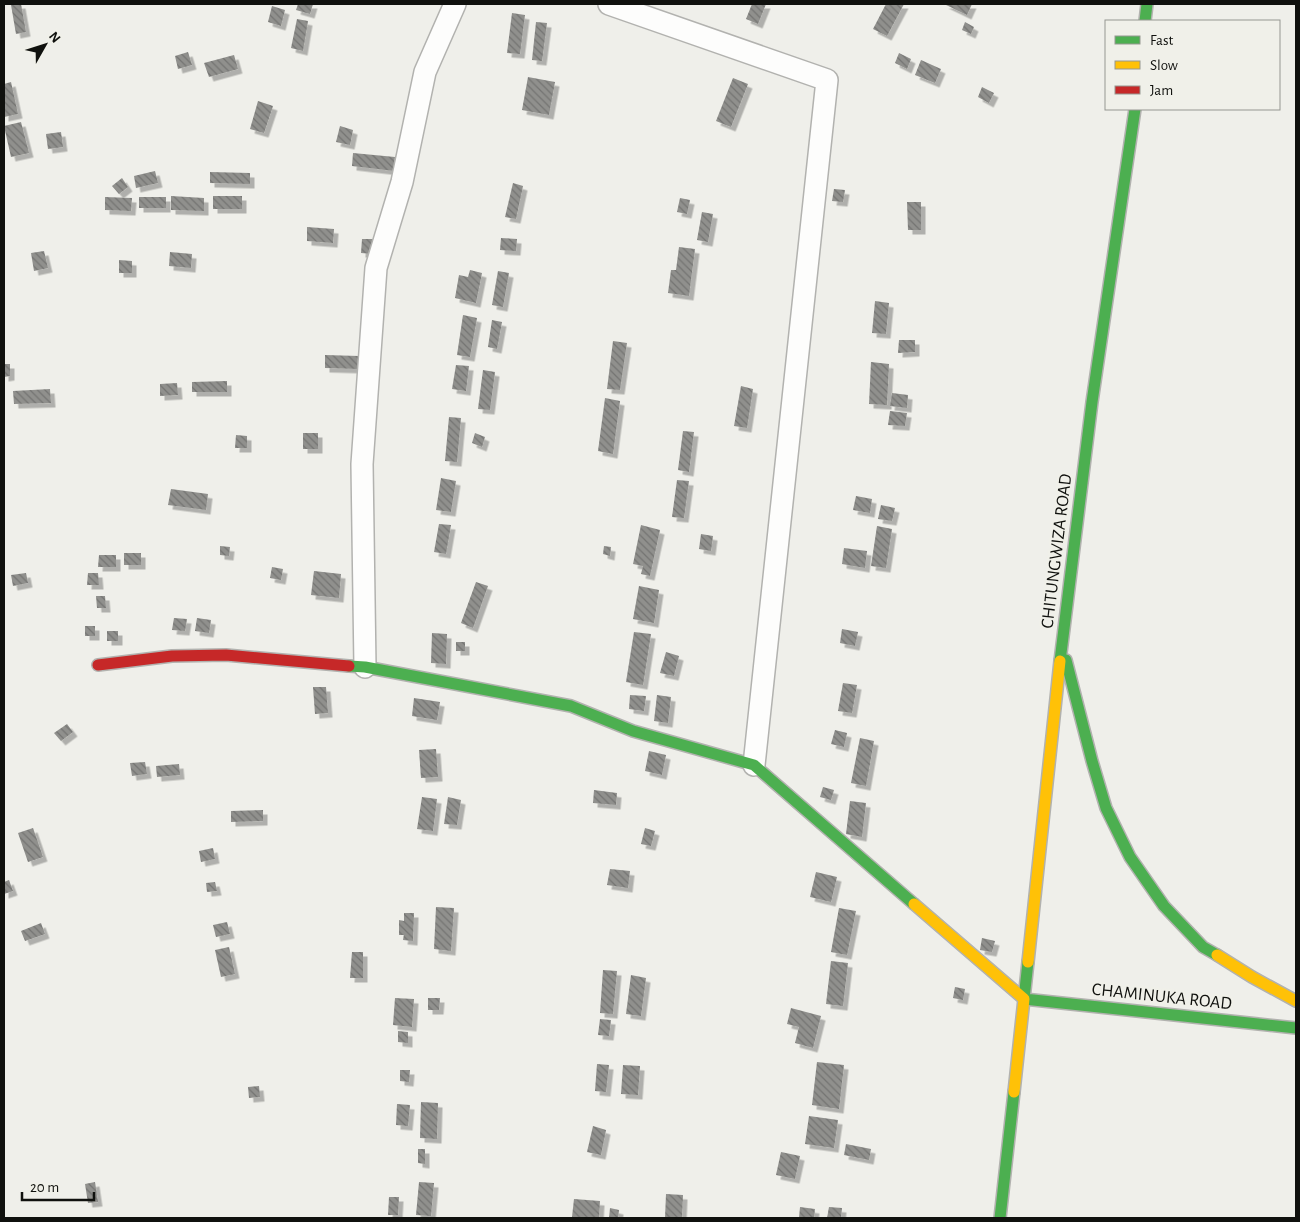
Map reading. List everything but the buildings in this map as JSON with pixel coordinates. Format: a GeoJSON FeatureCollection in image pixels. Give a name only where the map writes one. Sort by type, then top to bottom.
{"type":"FeatureCollection","features":[{"type":"Feature","properties":{"kind":"main road"},"geometry":{"type":"LineString","coordinates":[[1145,20],[1147,4]]}},
{"type":"Feature","properties":{"kind":"main road","name":"CHITUNGWIZA ROAD"},"geometry":{"type":"LineString","coordinates":[[1000,1218],[1062,644],[1092,402],[1135,110]]}},
{"type":"Feature","properties":{"kind":"main road"},"geometry":{"type":"LineString","coordinates":[[1062,644],[1106,808],[1130,857],[1164,906],[1203,947],[1296,1001]]}},
{"type":"Feature","properties":{"kind":"main road"},"geometry":{"type":"LineString","coordinates":[[98,665],[172,656],[226,655],[365,667],[571,706],[633,731],[754,765],[1024,999]]}},
{"type":"Feature","properties":{"kind":"main road","name":"CHAMINUKA ROAD"},"geometry":{"type":"LineString","coordinates":[[1024,999],[1296,1028]]}},
{"type":"Feature","properties":{"kind":"street"},"geometry":{"type":"LineString","coordinates":[[365,667],[362,464],[376,268],[402,182],[425,72],[455,4]]}},
{"type":"Feature","properties":{"kind":"street"},"geometry":{"type":"LineString","coordinates":[[609,4],[827,80],[754,765]]}},
{"type":"Feature","properties":{"kind":"traffic: fast"},"geometry":{"type":"LineString","coordinates":[[1145,20],[1147,4]]}},
{"type":"Feature","properties":{"kind":"traffic: fast"},"geometry":{"type":"LineString","coordinates":[[1060,661],[1092,402],[1135,110]]}},
{"type":"Feature","properties":{"kind":"traffic: fast"},"geometry":{"type":"LineString","coordinates":[[1066,660],[1106,808],[1130,857],[1164,906],[1203,947],[1217,955]]}},
{"type":"Feature","properties":{"kind":"traffic: fast"},"geometry":{"type":"LineString","coordinates":[[349,666],[365,667],[571,706],[633,731],[754,765],[914,904]]}},
{"type":"Feature","properties":{"kind":"traffic: fast"},"geometry":{"type":"LineString","coordinates":[[1028,962],[1024,999],[1296,1028]]}},
{"type":"Feature","properties":{"kind":"traffic: fast"},"geometry":{"type":"LineString","coordinates":[[1000,1218],[1014,1092]]}},
{"type":"Feature","properties":{"kind":"traffic: slow"},"geometry":{"type":"LineString","coordinates":[[1028,962],[1060,661]]}},
{"type":"Feature","properties":{"kind":"traffic: slow"},"geometry":{"type":"LineString","coordinates":[[914,904],[1024,999],[1014,1092]]}},
{"type":"Feature","properties":{"kind":"traffic: slow"},"geometry":{"type":"LineString","coordinates":[[1217,955],[1296,1001]]}},
{"type":"Feature","properties":{"kind":"traffic: jam"},"geometry":{"type":"LineString","coordinates":[[98,665],[172,656],[226,655],[349,666]]}}]}
